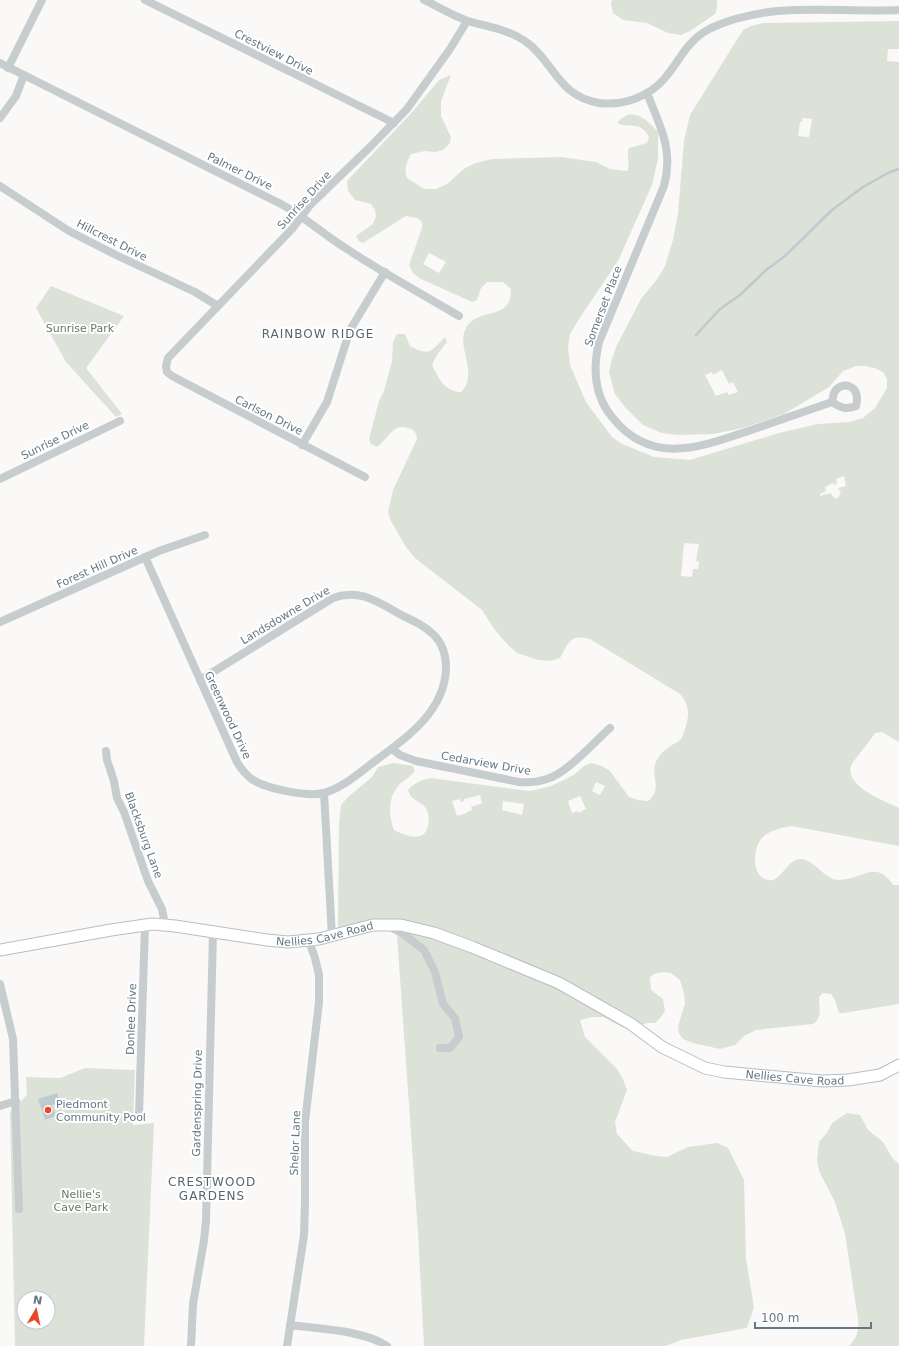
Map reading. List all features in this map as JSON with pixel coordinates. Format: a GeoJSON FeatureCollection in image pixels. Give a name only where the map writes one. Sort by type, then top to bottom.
{"type":"FeatureCollection","features":[{"type":"Feature","properties":{"kind":"street"},"geometry":{"type":"LineString","coordinates":[[8,68],[42,0]]}},
{"type":"Feature","properties":{"kind":"street","name":"Crestview Drive"},"geometry":{"type":"LineString","coordinates":[[145,0],[394,123]]}},
{"type":"Feature","properties":{"kind":"street"},"geometry":{"type":"LineString","coordinates":[[424,0],[467,21],[500,29],[526,42],[537,51],[561,83],[578,96],[599,103],[629,101],[647,93],[656,87],[666,77],[685,49],[696,38],[712,28],[733,20],[782,9],[899,10]]}},
{"type":"Feature","properties":{"kind":"street","name":"Sunrise Drive"},"geometry":{"type":"LineString","coordinates":[[166,369],[166,362],[168,358],[292,229],[310,206],[394,123],[418,94],[467,21]]}},
{"type":"Feature","properties":{"kind":"street","name":"Palmer Drive"},"geometry":{"type":"LineString","coordinates":[[0,64],[281,204],[346,248],[459,316]]}},
{"type":"Feature","properties":{"kind":"street"},"geometry":{"type":"LineString","coordinates":[[0,118],[16,96],[24,75]]}},
{"type":"Feature","properties":{"kind":"street","name":"Somerset Place"},"geometry":{"type":"LineString","coordinates":[[647,93],[665,138],[668,151],[667,172],[664,186],[599,342],[596,354],[595,373],[597,386],[605,406],[618,425],[632,436],[656,446],[678,449],[716,441],[832,402]]}},
{"type":"Feature","properties":{"kind":"street","name":"Hillcrest Drive"},"geometry":{"type":"LineString","coordinates":[[0,186],[69,231],[195,292],[218,306]]}},
{"type":"Feature","properties":{"kind":"street"},"geometry":{"type":"LineString","coordinates":[[302,445],[327,402],[350,330],[385,272]]}},
{"type":"Feature","properties":{"kind":"street","name":"Carlson Drive"},"geometry":{"type":"LineString","coordinates":[[166,369],[172,376],[365,477]]}},
{"type":"Feature","properties":{"kind":"street","name":"Sunrise Drive"},"geometry":{"type":"LineString","coordinates":[[0,479],[120,421]]}},
{"type":"Feature","properties":{"kind":"street","name":"Forest Hill Drive"},"geometry":{"type":"LineString","coordinates":[[0,622],[145,557],[205,535]]}},
{"type":"Feature","properties":{"kind":"street","name":"Greenwood Drive"},"geometry":{"type":"LineString","coordinates":[[145,557],[237,762],[244,773],[254,781],[266,786],[305,794],[324,793],[342,785],[392,749]]}},
{"type":"Feature","properties":{"kind":"street","name":"Landsdowne Drive"},"geometry":{"type":"LineString","coordinates":[[200,680],[333,598],[348,594],[367,597],[426,628],[440,642],[445,655],[446,670],[444,683],[436,703],[429,715],[414,731],[392,749]]}},
{"type":"Feature","properties":{"kind":"street","name":"Cedarview Drive"},"geometry":{"type":"LineString","coordinates":[[392,749],[400,755],[416,761],[512,780],[536,782],[549,779],[563,770],[610,728]]}},
{"type":"Feature","properties":{"kind":"street","name":"Blacksburg Lane"},"geometry":{"type":"LineString","coordinates":[[106,751],[117,798],[124,812],[148,881],[162,909],[165,925]]}},
{"type":"Feature","properties":{"kind":"street"},"geometry":{"type":"LineString","coordinates":[[324,793],[332,937]]}},
{"type":"Feature","properties":{"kind":"street"},"geometry":{"type":"LineString","coordinates":[[384,924],[402,933],[424,950],[435,972],[443,1004],[455,1018],[459,1037],[450,1048],[440,1048]]}},
{"type":"Feature","properties":{"kind":"street","name":"Nellies Cave Road"},"geometry":{"type":"LineString","coordinates":[[0,950],[145,925],[165,925],[274,941],[309,941],[332,937],[365,927],[384,924],[401,925],[434,932],[472,946],[559,983],[631,1024],[662,1047],[705,1068],[724,1072],[822,1081],[848,1080],[880,1074],[899,1065]]}},
{"type":"Feature","properties":{"kind":"street","name":"Donlee Drive"},"geometry":{"type":"LineString","coordinates":[[139,1114],[145,925]]}},
{"type":"Feature","properties":{"kind":"street","name":"Gardenspring Drive"},"geometry":{"type":"LineString","coordinates":[[191,1346],[193,1304],[206,1221],[213,932]]}},
{"type":"Feature","properties":{"kind":"street","name":"Shelor Lane"},"geometry":{"type":"LineString","coordinates":[[287,1346],[304,1235],[305,1122],[319,1002],[319,975],[309,941]]}},
{"type":"Feature","properties":{"kind":"street"},"geometry":{"type":"LineString","coordinates":[[0,984],[10,1021],[13,1039],[19,1209]]}},
{"type":"Feature","properties":{"kind":"street"},"geometry":{"type":"LineString","coordinates":[[0,1022],[10,1021]]}},
{"type":"Feature","properties":{"kind":"street"},"geometry":{"type":"LineString","coordinates":[[0,1106],[16,1101]]}},
{"type":"Feature","properties":{"kind":"street"},"geometry":{"type":"LineString","coordinates":[[290,1325],[359,1334],[372,1338],[387,1346]]}},
{"type":"Feature","properties":{"kind":"green space"},"geometry":{"type":"Polygon","coordinates":[[[612,0],[717,0],[717,8],[715,14],[690,31],[681,35],[668,33],[647,23],[623,20],[613,13],[611,3],[612,0]]]}},
{"type":"Feature","properties":{"kind":"green space"},"geometry":{"type":"Polygon","coordinates":[[[899,21],[899,49],[888,49],[887,61],[899,62],[899,742],[882,732],[875,733],[852,763],[851,774],[860,787],[876,797],[899,808],[899,846],[791,826],[773,831],[763,837],[759,842],[755,854],[755,861],[758,873],[762,878],[768,880],[777,878],[791,863],[800,859],[810,862],[829,877],[834,879],[847,879],[869,872],[875,872],[881,873],[887,877],[893,885],[899,885],[899,1004],[839,1013],[835,1000],[831,994],[823,993],[819,997],[820,1008],[818,1019],[813,1024],[756,1030],[744,1036],[735,1045],[720,1049],[693,1043],[683,1039],[679,1034],[678,1026],[685,1004],[684,993],[680,980],[671,973],[662,972],[654,974],[650,978],[651,990],[663,999],[665,1011],[655,1023],[624,1028],[603,1017],[592,1017],[580,1020],[585,1037],[617,1069],[623,1079],[627,1090],[615,1122],[617,1134],[633,1151],[667,1157],[688,1147],[717,1143],[728,1148],[744,1180],[746,1259],[754,1307],[747,1328],[681,1340],[666,1346],[424,1346],[418,1233],[397,935],[386,930],[374,930],[349,935],[338,926],[339,824],[341,805],[348,797],[372,777],[378,767],[394,763],[413,766],[415,771],[397,788],[391,799],[390,805],[394,830],[413,837],[422,835],[426,832],[428,812],[423,805],[412,797],[408,790],[418,782],[430,778],[530,791],[548,787],[564,780],[591,763],[602,766],[610,771],[629,797],[648,801],[653,796],[656,786],[654,770],[655,764],[662,752],[681,739],[687,722],[688,713],[686,703],[680,694],[590,639],[578,638],[570,641],[560,658],[551,661],[538,660],[517,653],[495,630],[482,610],[415,558],[406,547],[391,521],[388,512],[393,490],[417,439],[416,434],[410,428],[398,428],[394,430],[377,447],[371,444],[369,439],[392,361],[393,342],[397,334],[405,334],[410,346],[426,352],[433,349],[445,337],[447,342],[437,355],[432,365],[446,387],[461,392],[466,385],[468,377],[463,337],[465,330],[470,322],[500,310],[506,306],[510,299],[511,289],[503,282],[487,282],[481,288],[477,300],[472,302],[421,279],[413,273],[409,265],[422,228],[422,222],[417,218],[406,216],[363,243],[359,241],[356,236],[373,224],[376,216],[375,210],[371,204],[355,200],[348,191],[347,181],[414,110],[439,80],[451,75],[441,101],[441,116],[451,137],[450,143],[443,150],[435,152],[425,151],[411,154],[406,166],[407,178],[424,189],[436,189],[447,184],[465,168],[476,163],[492,159],[561,157],[596,162],[610,169],[627,171],[629,166],[629,148],[647,143],[649,137],[642,128],[617,123],[628,115],[639,116],[658,132],[658,159],[652,185],[618,261],[570,334],[568,347],[570,365],[586,402],[612,437],[622,444],[654,457],[690,460],[779,433],[818,424],[850,422],[863,418],[875,408],[887,388],[887,380],[884,373],[866,366],[856,366],[843,371],[829,387],[784,414],[743,428],[713,434],[677,435],[662,433],[643,425],[625,407],[615,394],[609,372],[617,345],[641,299],[658,278],[665,266],[673,240],[678,213],[684,141],[690,115],[743,30],[751,26],[764,23],[899,21]],[[802,118],[802,122],[800,122],[798,136],[809,137],[812,119],[802,118]],[[429,253],[423,264],[439,273],[446,262],[429,253]],[[722,370],[713,375],[712,372],[705,375],[716,396],[727,392],[729,395],[738,392],[733,382],[729,384],[722,370]],[[844,476],[836,479],[837,484],[834,485],[833,483],[825,487],[826,491],[820,494],[820,496],[831,493],[832,496],[837,499],[841,493],[838,488],[846,486],[844,476]],[[684,543],[681,576],[692,577],[693,569],[698,569],[699,562],[696,561],[699,544],[684,543]],[[596,782],[592,791],[600,795],[605,786],[596,782]],[[480,795],[464,799],[464,801],[461,802],[460,799],[452,801],[457,816],[467,813],[472,810],[471,807],[482,803],[480,795]],[[580,796],[568,801],[572,813],[577,811],[578,813],[586,809],[580,796]],[[503,801],[502,810],[522,815],[524,804],[503,801]]]}},
{"type":"Feature","properties":{"kind":"green space","name":"Sunrise Park"},"geometry":{"type":"Polygon","coordinates":[[[51,286],[124,316],[86,368],[122,414],[116,417],[66,362],[36,308],[51,286]]]}},
{"type":"Feature","properties":{"kind":"green space","name":"Nellie's Cave Park"},"geometry":{"type":"Polygon","coordinates":[[[85,1068],[135,1070],[133,1125],[154,1123],[144,1346],[15,1346],[10,1112],[27,1095],[26,1077],[60,1078],[85,1068]]]}},
{"type":"Feature","properties":{"kind":"green space"},"geometry":{"type":"Polygon","coordinates":[[[847,1113],[860,1115],[868,1130],[883,1142],[893,1159],[899,1164],[899,1346],[849,1346],[856,1337],[858,1331],[858,1319],[845,1234],[835,1202],[819,1171],[817,1160],[819,1142],[827,1133],[832,1123],[847,1113]]]}},
{"type":"Feature","properties":{"kind":"shaded area","name":"Piedmont Community Pool"},"geometry":{"type":"Polygon","coordinates":[[[57,1093],[60,1102],[52,1105],[56,1116],[45,1120],[38,1099],[57,1093]]]}},
{"type":"Feature","properties":{"kind":"waterway"},"geometry":{"type":"LineString","coordinates":[[696,335],[720,309],[740,295],[766,270],[785,256],[832,210],[863,187],[888,173],[899,169]]}},
{"type":"Feature","properties":{"kind":"place","name":"Piedmont Community Pool"},"geometry":{"type":"Point","coordinates":[48,1110]}},
{"type":"Feature","properties":{"kind":"district","name":"RAINBOW RIDGE"},"geometry":{"type":"Point","coordinates":[318,334]}},
{"type":"Feature","properties":{"kind":"district","name":"CRESTWOOD GARDENS"},"geometry":{"type":"Point","coordinates":[212,1189]}}]}
